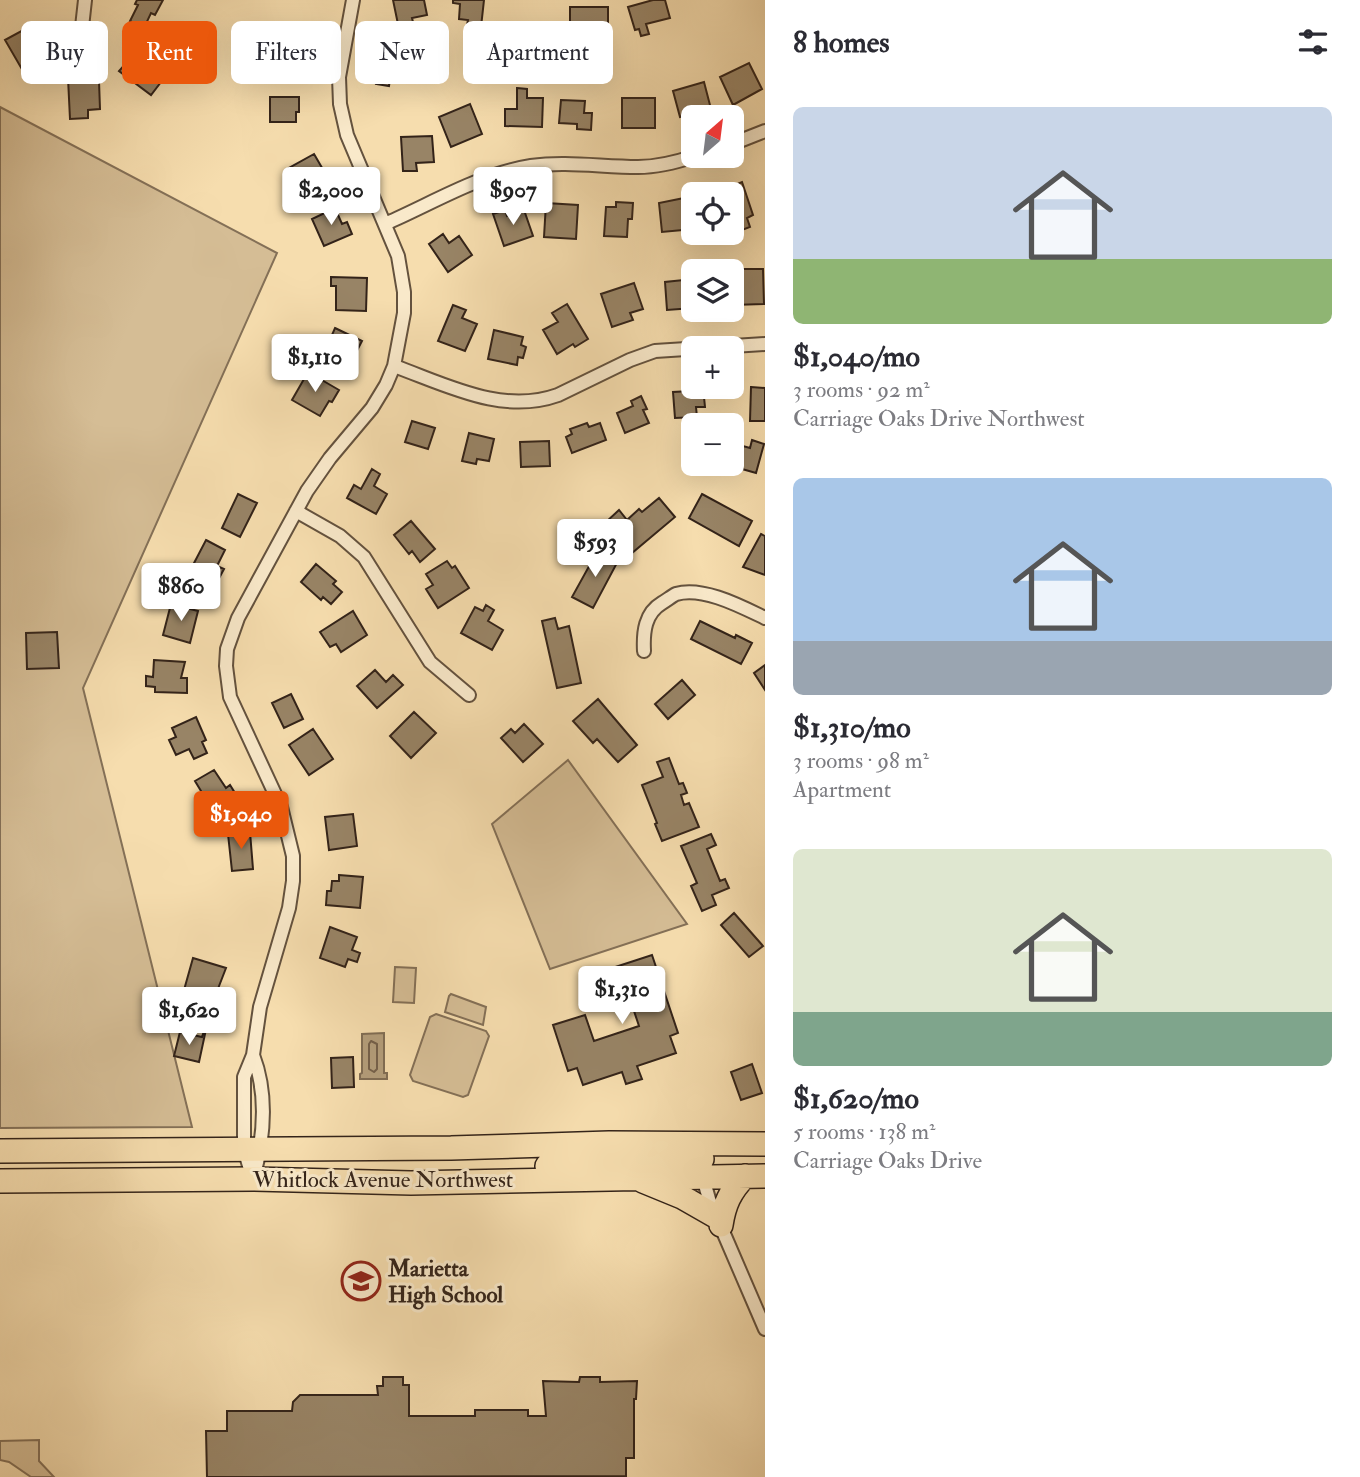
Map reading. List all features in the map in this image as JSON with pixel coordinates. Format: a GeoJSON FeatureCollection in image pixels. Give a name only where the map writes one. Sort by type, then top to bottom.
{"type":"FeatureCollection","features":[{"type":"Feature","properties":{"kind":"highway","name":"Whitlock Avenue Northwest"},"geometry":{"type":"LineString","coordinates":[[0,1151],[609,1143],[700,1160],[755,1176]]}},
{"type":"Feature","properties":{"kind":"highway","name":"Whitlock Avenue Northwest"},"geometry":{"type":"LineString","coordinates":[[0,1181],[253,1179],[411,1183],[630,1178],[765,1144]]}},
{"type":"Feature","properties":{"kind":"highway"},"geometry":{"type":"LineString","coordinates":[[494,1180],[527,1170],[569,1163],[765,1159]]}},
{"type":"Feature","properties":{"kind":"highway"},"geometry":{"type":"LineString","coordinates":[[630,1178],[668,1191],[719,1221],[733,1189],[755,1176]]}},
{"type":"Feature","properties":{"kind":"street"},"geometry":{"type":"LineString","coordinates":[[83,21],[85,0]]}},
{"type":"Feature","properties":{"kind":"street"},"geometry":{"type":"LineString","coordinates":[[253,1179],[253,1149],[261,1077],[253,1055],[260,1007],[290,901],[293,856],[281,807],[230,697],[227,649],[238,618],[318,474],[372,408],[394,366],[403,326],[404,292],[398,256],[387,223],[347,135],[340,104],[339,77],[353,0]]}},
{"type":"Feature","properties":{"kind":"street"},"geometry":{"type":"LineString","coordinates":[[744,139],[765,131]]}},
{"type":"Feature","properties":{"kind":"street"},"geometry":{"type":"LineString","coordinates":[[387,223],[482,181],[530,166],[560,164],[638,167],[681,160]]}},
{"type":"Feature","properties":{"kind":"street"},"geometry":{"type":"LineString","coordinates":[[394,366],[479,397],[506,402],[531,402],[558,395],[630,360],[655,351],[765,344]]}},
{"type":"Feature","properties":{"kind":"street"},"geometry":{"type":"LineString","coordinates":[[296,511],[340,536],[364,557],[429,662],[469,695]]}},
{"type":"Feature","properties":{"kind":"street"},"geometry":{"type":"LineString","coordinates":[[644,651],[643,632],[653,608],[677,594],[713,596],[765,618]]}},
{"type":"Feature","properties":{"kind":"street"},"geometry":{"type":"LineString","coordinates":[[700,1160],[719,1221],[765,1329]]}},
{"type":"Feature","properties":{"kind":"shaded area"},"geometry":{"type":"Polygon","coordinates":[[[0,107],[277,253],[83,688],[192,1127],[0,1128],[0,107]]]}},
{"type":"Feature","properties":{"kind":"shaded area"},"geometry":{"type":"Polygon","coordinates":[[[568,760],[687,924],[550,969],[492,824],[568,760]]]}},
{"type":"Feature","properties":{"kind":"shaded area"},"geometry":{"type":"Polygon","coordinates":[[[395,967],[416,968],[414,1003],[393,1002],[395,967]]]}},
{"type":"Feature","properties":{"kind":"shaded area"},"geometry":{"type":"Polygon","coordinates":[[[451,994],[486,1007],[483,1025],[445,1012],[451,994]]]}},
{"type":"Feature","properties":{"kind":"shaded area"},"geometry":{"type":"Polygon","coordinates":[[[436,1014],[486,1031],[489,1036],[468,1095],[463,1097],[413,1081],[410,1075],[430,1017],[436,1014]]]}},
{"type":"Feature","properties":{"kind":"shaded area"},"geometry":{"type":"Polygon","coordinates":[[[39,1440],[39,1461],[54,1477],[31,1477],[9,1462],[0,1460],[0,1441],[39,1440]]]}},
{"type":"Feature","properties":{"kind":"water"},"geometry":{"type":"Polygon","coordinates":[[[384,1033],[384,1073],[387,1073],[387,1079],[360,1079],[362,1034],[384,1033]]]}},
{"type":"Feature","properties":{"kind":"building"},"geometry":{"type":"Polygon","coordinates":[[[137,0],[163,0],[155,15],[151,13],[147,21],[130,21],[138,5],[135,4],[137,0]]]}},
{"type":"Feature","properties":{"kind":"building"},"geometry":{"type":"Polygon","coordinates":[[[393,0],[424,0],[427,15],[412,18],[413,21],[397,21],[393,0]]]}},
{"type":"Feature","properties":{"kind":"building"},"geometry":{"type":"Polygon","coordinates":[[[453,0],[484,0],[482,21],[459,19],[460,4],[453,3],[453,0]]]}},
{"type":"Feature","properties":{"kind":"building"},"geometry":{"type":"Polygon","coordinates":[[[653,0],[665,0],[670,18],[646,24],[649,34],[641,36],[639,29],[635,30],[628,7],[653,0]]]}},
{"type":"Feature","properties":{"kind":"building"},"geometry":{"type":"Polygon","coordinates":[[[570,7],[608,7],[608,21],[570,21],[570,7]]]}},
{"type":"Feature","properties":{"kind":"building"},"geometry":{"type":"Polygon","coordinates":[[[21,31],[21,68],[5,40],[21,31]]]}},
{"type":"Feature","properties":{"kind":"building"},"geometry":{"type":"Polygon","coordinates":[[[749,63],[762,89],[733,105],[720,77],[749,63]]]}},
{"type":"Feature","properties":{"kind":"building"},"geometry":{"type":"Polygon","coordinates":[[[704,82],[710,105],[681,105],[680,117],[673,91],[704,82]]]}},
{"type":"Feature","properties":{"kind":"building"},"geometry":{"type":"Polygon","coordinates":[[[68,84],[99,84],[100,109],[88,110],[88,118],[70,119],[68,84]]]}},
{"type":"Feature","properties":{"kind":"building"},"geometry":{"type":"Polygon","coordinates":[[[136,84],[159,84],[151,95],[136,84]]]}},
{"type":"Feature","properties":{"kind":"building"},"geometry":{"type":"Polygon","coordinates":[[[517,88],[527,89],[527,98],[543,98],[542,127],[505,126],[505,109],[517,109],[517,88]]]}},
{"type":"Feature","properties":{"kind":"building"},"geometry":{"type":"Polygon","coordinates":[[[270,97],[299,97],[296,122],[270,122],[270,97]]]}},
{"type":"Feature","properties":{"kind":"building"},"geometry":{"type":"Polygon","coordinates":[[[622,98],[655,98],[655,128],[622,128],[622,98]]]}},
{"type":"Feature","properties":{"kind":"building"},"geometry":{"type":"Polygon","coordinates":[[[561,100],[585,101],[584,113],[592,113],[591,130],[577,129],[577,124],[559,123],[561,100]]]}},
{"type":"Feature","properties":{"kind":"building"},"geometry":{"type":"Polygon","coordinates":[[[470,104],[482,134],[451,147],[439,117],[470,104]]]}},
{"type":"Feature","properties":{"kind":"building"},"geometry":{"type":"Polygon","coordinates":[[[432,136],[434,162],[416,163],[417,171],[403,171],[401,137],[432,136]]]}},
{"type":"Feature","properties":{"kind":"building"},"geometry":{"type":"Polygon","coordinates":[[[314,154],[332,185],[312,197],[308,190],[303,193],[289,168],[314,154]]]}},
{"type":"Feature","properties":{"kind":"building"},"geometry":{"type":"Polygon","coordinates":[[[744,188],[753,215],[747,218],[750,227],[744,229],[744,188]]]}},
{"type":"Feature","properties":{"kind":"building"},"geometry":{"type":"Polygon","coordinates":[[[681,199],[681,230],[662,232],[659,203],[681,199]]]}},
{"type":"Feature","properties":{"kind":"building"},"geometry":{"type":"Polygon","coordinates":[[[616,202],[633,203],[632,219],[628,219],[627,237],[604,236],[606,207],[616,207],[616,202]]]}},
{"type":"Feature","properties":{"kind":"building"},"geometry":{"type":"Polygon","coordinates":[[[546,203],[578,205],[576,239],[544,237],[546,203]]]}},
{"type":"Feature","properties":{"kind":"building"},"geometry":{"type":"Polygon","coordinates":[[[335,208],[342,224],[347,222],[352,234],[324,246],[312,219],[335,208]]]}},
{"type":"Feature","properties":{"kind":"building"},"geometry":{"type":"Polygon","coordinates":[[[505,210],[507,216],[524,210],[533,236],[504,246],[493,214],[505,210]]]}},
{"type":"Feature","properties":{"kind":"building"},"geometry":{"type":"Polygon","coordinates":[[[443,234],[449,243],[459,236],[472,255],[448,272],[429,244],[443,234]]]}},
{"type":"Feature","properties":{"kind":"building"},"geometry":{"type":"Polygon","coordinates":[[[744,269],[763,269],[764,304],[744,305],[744,269]]]}},
{"type":"Feature","properties":{"kind":"building"},"geometry":{"type":"Polygon","coordinates":[[[331,277],[367,278],[366,311],[336,310],[336,286],[331,286],[331,277]]]}},
{"type":"Feature","properties":{"kind":"building"},"geometry":{"type":"Polygon","coordinates":[[[681,280],[681,309],[667,310],[665,282],[681,280]]]}},
{"type":"Feature","properties":{"kind":"building"},"geometry":{"type":"Polygon","coordinates":[[[634,283],[643,309],[630,313],[633,320],[612,327],[601,294],[634,283]]]}},
{"type":"Feature","properties":{"kind":"building"},"geometry":{"type":"Polygon","coordinates":[[[567,304],[588,339],[557,354],[543,330],[558,322],[552,313],[567,304]]]}},
{"type":"Feature","properties":{"kind":"building"},"geometry":{"type":"Polygon","coordinates":[[[453,305],[466,310],[462,318],[477,324],[465,351],[438,341],[453,305]]]}},
{"type":"Feature","properties":{"kind":"building"},"geometry":{"type":"Polygon","coordinates":[[[335,328],[362,341],[347,370],[321,357],[324,351],[319,348],[323,339],[329,342],[335,328]]]}},
{"type":"Feature","properties":{"kind":"building"},"geometry":{"type":"Polygon","coordinates":[[[494,330],[523,337],[521,345],[526,347],[523,358],[518,357],[517,365],[488,359],[494,330]]]}},
{"type":"Feature","properties":{"kind":"building"},"geometry":{"type":"Polygon","coordinates":[[[308,372],[339,390],[320,416],[292,400],[308,372]]]}},
{"type":"Feature","properties":{"kind":"building"},"geometry":{"type":"Polygon","coordinates":[[[751,387],[765,388],[765,421],[750,421],[751,387]]]}},
{"type":"Feature","properties":{"kind":"building"},"geometry":{"type":"Polygon","coordinates":[[[673,392],[681,392],[681,399],[704,399],[705,407],[696,407],[697,413],[681,413],[681,418],[675,418],[673,392]]]}},
{"type":"Feature","properties":{"kind":"building"},"geometry":{"type":"Polygon","coordinates":[[[641,396],[649,423],[625,433],[617,413],[633,406],[631,401],[641,396]]]}},
{"type":"Feature","properties":{"kind":"building"},"geometry":{"type":"Polygon","coordinates":[[[412,421],[435,428],[428,449],[405,442],[412,421]]]}},
{"type":"Feature","properties":{"kind":"building"},"geometry":{"type":"Polygon","coordinates":[[[587,423],[589,427],[600,423],[606,440],[572,453],[566,437],[572,434],[570,429],[587,423]]]}},
{"type":"Feature","properties":{"kind":"building"},"geometry":{"type":"Polygon","coordinates":[[[469,433],[494,439],[489,461],[477,459],[476,464],[462,461],[469,433]]]}},
{"type":"Feature","properties":{"kind":"building"},"geometry":{"type":"Polygon","coordinates":[[[752,440],[764,444],[756,473],[744,470],[744,446],[750,448],[752,440]]]}},
{"type":"Feature","properties":{"kind":"building"},"geometry":{"type":"Polygon","coordinates":[[[549,441],[550,466],[521,467],[520,442],[549,441]]]}},
{"type":"Feature","properties":{"kind":"building"},"geometry":{"type":"Polygon","coordinates":[[[372,469],[380,474],[374,486],[387,494],[376,514],[347,498],[354,485],[361,489],[372,469]]]}},
{"type":"Feature","properties":{"kind":"building"},"geometry":{"type":"Polygon","coordinates":[[[238,494],[257,503],[240,537],[222,528],[238,494]]]}},
{"type":"Feature","properties":{"kind":"building"},"geometry":{"type":"Polygon","coordinates":[[[702,494],[752,521],[739,546],[689,518],[702,494]]]}},
{"type":"Feature","properties":{"kind":"building"},"geometry":{"type":"Polygon","coordinates":[[[659,498],[675,517],[632,553],[606,522],[619,510],[627,520],[639,509],[642,512],[659,498]]]}},
{"type":"Feature","properties":{"kind":"building"},"geometry":{"type":"Polygon","coordinates":[[[411,521],[435,549],[420,562],[412,551],[409,554],[394,535],[411,521]]]}},
{"type":"Feature","properties":{"kind":"building"},"geometry":{"type":"Polygon","coordinates":[[[761,534],[765,536],[765,575],[743,567],[761,534]]]}},
{"type":"Feature","properties":{"kind":"building"},"geometry":{"type":"Polygon","coordinates":[[[206,540],[225,550],[217,566],[224,569],[217,582],[192,567],[206,540]]]}},
{"type":"Feature","properties":{"kind":"building"},"geometry":{"type":"Polygon","coordinates":[[[598,550],[618,561],[593,608],[572,597],[598,550]]]}},
{"type":"Feature","properties":{"kind":"building"},"geometry":{"type":"Polygon","coordinates":[[[447,561],[452,568],[455,566],[469,588],[438,608],[426,589],[433,585],[426,574],[447,561]]]}},
{"type":"Feature","properties":{"kind":"building"},"geometry":{"type":"Polygon","coordinates":[[[316,564],[336,581],[333,584],[342,592],[331,604],[323,597],[321,600],[301,582],[316,564]]]}},
{"type":"Feature","properties":{"kind":"building"},"geometry":{"type":"Polygon","coordinates":[[[171,604],[198,611],[190,643],[163,635],[171,604]]]}},
{"type":"Feature","properties":{"kind":"building"},"geometry":{"type":"Polygon","coordinates":[[[486,605],[494,610],[488,621],[503,630],[492,650],[461,633],[475,607],[483,611],[486,605]]]}},
{"type":"Feature","properties":{"kind":"building"},"geometry":{"type":"Polygon","coordinates":[[[353,611],[367,635],[341,652],[336,644],[330,647],[320,632],[353,611]]]}},
{"type":"Feature","properties":{"kind":"building"},"geometry":{"type":"Polygon","coordinates":[[[555,618],[558,629],[569,626],[581,683],[557,688],[542,621],[555,618]]]}},
{"type":"Feature","properties":{"kind":"building"},"geometry":{"type":"Polygon","coordinates":[[[700,621],[752,643],[741,664],[691,639],[700,621]]]}},
{"type":"Feature","properties":{"kind":"building"},"geometry":{"type":"Polygon","coordinates":[[[57,632],[59,668],[27,669],[26,633],[57,632]]]}},
{"type":"Feature","properties":{"kind":"building"},"geometry":{"type":"Polygon","coordinates":[[[154,660],[185,662],[181,678],[187,678],[187,693],[155,692],[155,687],[146,686],[146,676],[153,677],[154,660]]]}},
{"type":"Feature","properties":{"kind":"building"},"geometry":{"type":"Polygon","coordinates":[[[765,665],[765,690],[754,673],[765,665]]]}},
{"type":"Feature","properties":{"kind":"building"},"geometry":{"type":"Polygon","coordinates":[[[375,670],[386,682],[393,675],[403,685],[377,708],[357,686],[375,670]]]}},
{"type":"Feature","properties":{"kind":"building"},"geometry":{"type":"Polygon","coordinates":[[[682,680],[695,695],[668,719],[655,704],[682,680]]]}},
{"type":"Feature","properties":{"kind":"building"},"geometry":{"type":"Polygon","coordinates":[[[291,694],[303,719],[284,728],[272,703],[291,694]]]}},
{"type":"Feature","properties":{"kind":"building"},"geometry":{"type":"Polygon","coordinates":[[[598,699],[637,745],[618,762],[597,739],[593,743],[573,721],[598,699]]]}},
{"type":"Feature","properties":{"kind":"building"},"geometry":{"type":"Polygon","coordinates":[[[414,712],[436,733],[411,758],[390,736],[414,712]]]}},
{"type":"Feature","properties":{"kind":"building"},"geometry":{"type":"Polygon","coordinates":[[[196,717],[206,740],[202,742],[207,753],[194,759],[189,749],[176,755],[169,740],[176,737],[172,728],[196,717]]]}},
{"type":"Feature","properties":{"kind":"building"},"geometry":{"type":"Polygon","coordinates":[[[524,724],[543,744],[523,762],[501,738],[511,729],[515,733],[524,724]]]}},
{"type":"Feature","properties":{"kind":"building"},"geometry":{"type":"Polygon","coordinates":[[[313,729],[333,759],[309,775],[289,745],[313,729]]]}},
{"type":"Feature","properties":{"kind":"building"},"geometry":{"type":"Polygon","coordinates":[[[669,758],[679,784],[683,783],[687,793],[681,795],[684,805],[689,803],[699,827],[662,841],[642,785],[663,777],[657,762],[669,758]]]}},
{"type":"Feature","properties":{"kind":"building"},"geometry":{"type":"Polygon","coordinates":[[[214,770],[226,788],[230,785],[235,793],[221,802],[217,795],[207,801],[195,781],[214,770]]]}},
{"type":"Feature","properties":{"kind":"building"},"geometry":{"type":"Polygon","coordinates":[[[353,814],[357,846],[329,850],[325,817],[353,814]]]}},
{"type":"Feature","properties":{"kind":"building"},"geometry":{"type":"Polygon","coordinates":[[[250,832],[253,869],[232,871],[228,834],[250,832]]]}},
{"type":"Feature","properties":{"kind":"building"},"geometry":{"type":"Polygon","coordinates":[[[711,834],[716,845],[707,849],[720,881],[725,879],[729,888],[712,895],[716,905],[702,911],[691,886],[697,883],[681,846],[711,834]]]}},
{"type":"Feature","properties":{"kind":"building"},"geometry":{"type":"Polygon","coordinates":[[[339,875],[363,877],[360,908],[326,905],[327,891],[331,891],[332,881],[339,881],[339,875]]]}},
{"type":"Feature","properties":{"kind":"building"},"geometry":{"type":"Polygon","coordinates":[[[734,913],[763,946],[749,957],[721,925],[734,913]]]}},
{"type":"Feature","properties":{"kind":"building"},"geometry":{"type":"Polygon","coordinates":[[[330,927],[357,937],[352,950],[360,953],[357,962],[348,959],[345,967],[320,958],[330,927]]]}},
{"type":"Feature","properties":{"kind":"building"},"geometry":{"type":"Polygon","coordinates":[[[652,955],[678,1033],[670,1036],[676,1053],[637,1066],[642,1079],[626,1084],[622,1072],[583,1085],[577,1068],[568,1071],[553,1025],[585,1015],[594,1041],[639,1026],[629,996],[600,1006],[592,984],[599,982],[597,973],[652,955]]]}},
{"type":"Feature","properties":{"kind":"building"},"geometry":{"type":"Polygon","coordinates":[[[193,958],[226,968],[214,999],[184,990],[193,958]]]}},
{"type":"Feature","properties":{"kind":"building"},"geometry":{"type":"Polygon","coordinates":[[[180,1032],[202,1037],[205,1034],[199,1062],[174,1056],[180,1032]]]}},
{"type":"Feature","properties":{"kind":"building"},"geometry":{"type":"Polygon","coordinates":[[[353,1057],[354,1087],[332,1088],[331,1058],[353,1057]]]}},
{"type":"Feature","properties":{"kind":"building"},"geometry":{"type":"Polygon","coordinates":[[[752,1064],[762,1093],[741,1100],[731,1072],[752,1064]]]}},
{"type":"Feature","properties":{"kind":"building"},"geometry":{"type":"Polygon","coordinates":[[[383,1377],[403,1377],[403,1385],[409,1385],[409,1416],[475,1416],[475,1410],[528,1410],[528,1416],[546,1416],[543,1381],[579,1382],[580,1377],[600,1377],[600,1382],[637,1381],[634,1399],[634,1458],[626,1458],[626,1476],[207,1477],[206,1431],[227,1431],[227,1411],[292,1411],[293,1402],[300,1395],[378,1395],[377,1386],[383,1386],[383,1377]]]}},
{"type":"Feature","properties":{"kind":"place","name":"Marietta High School"},"geometry":{"type":"Point","coordinates":[361,1281]}}]}
